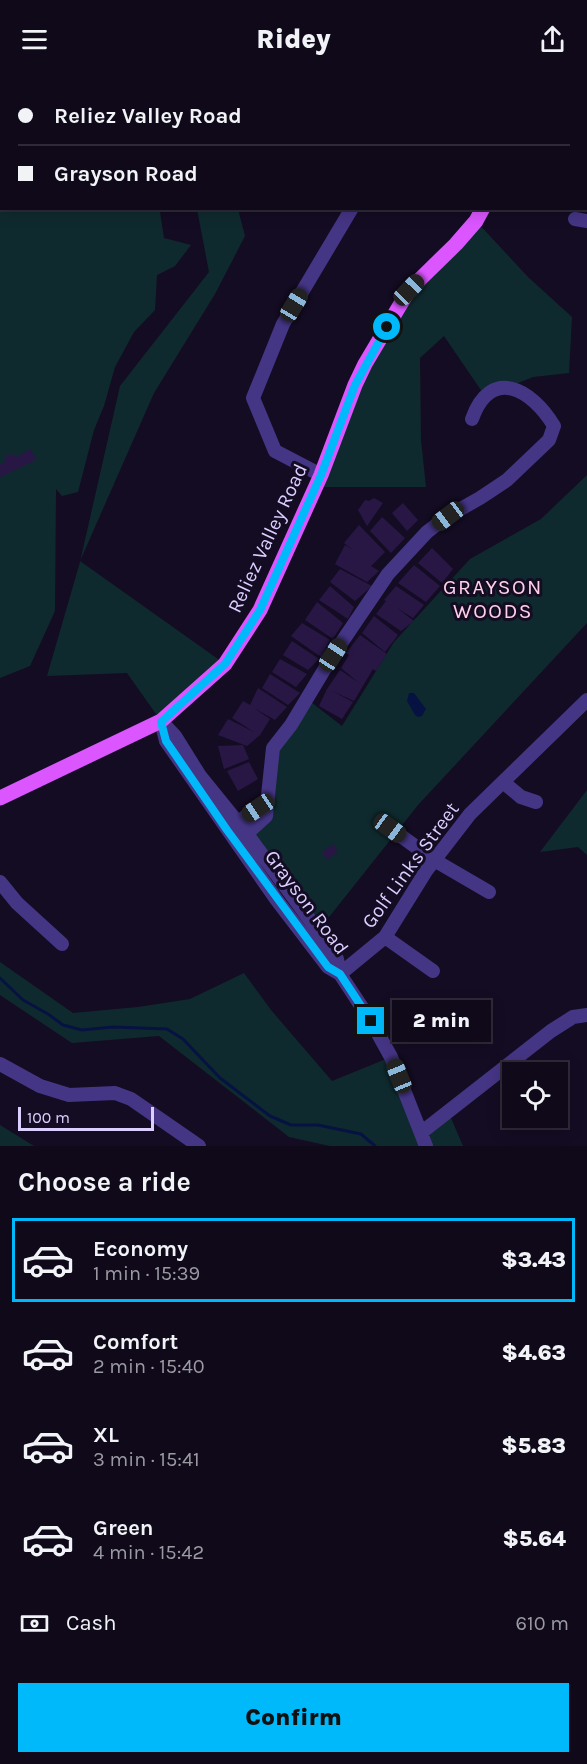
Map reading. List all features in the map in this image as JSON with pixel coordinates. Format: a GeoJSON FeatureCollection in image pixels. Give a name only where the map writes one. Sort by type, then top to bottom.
{"type":"FeatureCollection","features":[{"type":"Feature","properties":{"kind":"main road","name":"Reliez Valley Road"},"geometry":{"type":"LineString","coordinates":[[0,798],[161,722],[225,664],[260,610],[321,475],[365,364],[409,290],[456,244],[476,221],[482,210]]}},
{"type":"Feature","properties":{"kind":"street"},"geometry":{"type":"LineString","coordinates":[[321,475],[275,451],[253,398],[283,324],[351,210]]}},
{"type":"Feature","properties":{"kind":"street"},"geometry":{"type":"LineString","coordinates":[[242,838],[266,816],[273,748],[291,725],[333,655],[388,574],[427,532],[448,516],[507,480],[549,440],[554,426],[546,413],[529,397],[508,387],[496,389],[485,396],[478,403],[472,419]]}},
{"type":"Feature","properties":{"kind":"street","name":"Golf Links Street"},"geometry":{"type":"LineString","coordinates":[[340,974],[385,937],[434,860],[470,814],[587,700]]}},
{"type":"Feature","properties":{"kind":"street","name":"Grayson Road"},"geometry":{"type":"LineString","coordinates":[[161,722],[166,741],[242,838],[328,967],[340,974],[371,1021],[391,1057],[426,1146]]}},
{"type":"Feature","properties":{"kind":"street"},"geometry":{"type":"LineString","coordinates":[[503,782],[520,797],[536,802]]}},
{"type":"Feature","properties":{"kind":"street"},"geometry":{"type":"LineString","coordinates":[[232,826],[258,808],[267,805]]}},
{"type":"Feature","properties":{"kind":"street"},"geometry":{"type":"LineString","coordinates":[[390,828],[434,860],[489,892]]}},
{"type":"Feature","properties":{"kind":"street"},"geometry":{"type":"LineString","coordinates":[[0,882],[17,903],[62,944]]}},
{"type":"Feature","properties":{"kind":"street"},"geometry":{"type":"LineString","coordinates":[[385,937],[433,971]]}},
{"type":"Feature","properties":{"kind":"street"},"geometry":{"type":"LineString","coordinates":[[422,1132],[551,1031],[573,1017],[587,1015]]}},
{"type":"Feature","properties":{"kind":"street"},"geometry":{"type":"LineString","coordinates":[[0,1064],[40,1086],[69,1095],[115,1093],[131,1099],[199,1146]]}},
{"type":"Feature","properties":{"kind":"green space"},"geometry":{"type":"Polygon","coordinates":[[[0,210],[161,210],[164,238],[191,245],[175,266],[157,275],[155,310],[134,332],[115,367],[104,406],[94,430],[78,492],[62,496],[56,489],[55,611],[30,666],[0,678],[0,210]]]}},
{"type":"Feature","properties":{"kind":"green space"},"geometry":{"type":"Polygon","coordinates":[[[197,210],[238,210],[245,236],[215,294],[154,393],[80,560],[120,386],[209,272],[197,210]]]}},
{"type":"Feature","properties":{"kind":"green space"},"geometry":{"type":"Polygon","coordinates":[[[476,221],[528,277],[572,317],[569,373],[533,377],[485,396],[444,336],[420,358],[421,440],[426,487],[315,487],[355,385],[409,290],[476,221]]]}},
{"type":"Feature","properties":{"kind":"green space"},"geometry":{"type":"Polygon","coordinates":[[[587,475],[587,623],[418,805],[318,931],[248,834],[268,815],[273,748],[307,699],[342,726],[394,642],[470,559],[541,519],[587,475]]]}},
{"type":"Feature","properties":{"kind":"green space"},"geometry":{"type":"Polygon","coordinates":[[[80,561],[225,664],[161,721],[127,673],[47,676],[80,561]]]}},
{"type":"Feature","properties":{"kind":"green space"},"geometry":{"type":"Polygon","coordinates":[[[587,790],[587,855],[578,847],[540,852],[587,790]]]}},
{"type":"Feature","properties":{"kind":"green space"},"geometry":{"type":"Polygon","coordinates":[[[0,962],[73,1013],[190,999],[244,973],[271,1010],[332,1081],[391,1057],[422,1131],[448,1111],[463,1146],[330,1146],[289,1137],[159,1036],[72,1043],[0,995],[0,962]]]}},
{"type":"Feature","properties":{"kind":"green space"},"geometry":{"type":"Polygon","coordinates":[[[0,1125],[34,1146],[0,1146],[0,1125]]]}},
{"type":"Feature","properties":{"kind":"shaded area"},"geometry":{"type":"Polygon","coordinates":[[[409,693],[414,693],[426,709],[422,716],[415,715],[407,701],[409,693]]]}},
{"type":"Feature","properties":{"kind":"building"},"geometry":{"type":"Polygon","coordinates":[[[31,449],[36,460],[0,477],[0,464],[6,461],[4,457],[13,453],[15,457],[31,449]]]}},
{"type":"Feature","properties":{"kind":"building"},"geometry":{"type":"Polygon","coordinates":[[[374,498],[383,503],[367,526],[358,510],[365,500],[369,501],[374,498]]]}},
{"type":"Feature","properties":{"kind":"building"},"geometry":{"type":"Polygon","coordinates":[[[403,503],[418,520],[407,531],[392,513],[403,503]]]}},
{"type":"Feature","properties":{"kind":"building"},"geometry":{"type":"Polygon","coordinates":[[[382,517],[405,538],[391,553],[370,531],[382,517]]]}},
{"type":"Feature","properties":{"kind":"building"},"geometry":{"type":"Polygon","coordinates":[[[359,525],[385,552],[371,566],[379,571],[367,582],[335,564],[345,545],[353,550],[344,543],[359,525]]]}},
{"type":"Feature","properties":{"kind":"building"},"geometry":{"type":"Polygon","coordinates":[[[432,548],[453,569],[442,583],[418,563],[432,548]]]}},
{"type":"Feature","properties":{"kind":"building"},"geometry":{"type":"Polygon","coordinates":[[[414,565],[440,586],[426,602],[398,583],[414,565]]]}},
{"type":"Feature","properties":{"kind":"building"},"geometry":{"type":"Polygon","coordinates":[[[340,569],[372,586],[355,601],[330,582],[340,569]]]}},
{"type":"Feature","properties":{"kind":"building"},"geometry":{"type":"Polygon","coordinates":[[[330,586],[354,607],[348,619],[319,600],[330,586]]]}},
{"type":"Feature","properties":{"kind":"building"},"geometry":{"type":"Polygon","coordinates":[[[396,586],[424,605],[413,618],[397,608],[414,621],[401,631],[376,614],[396,586]]]}},
{"type":"Feature","properties":{"kind":"building"},"geometry":{"type":"Polygon","coordinates":[[[317,602],[343,623],[333,639],[305,620],[317,602]]]}},
{"type":"Feature","properties":{"kind":"building"},"geometry":{"type":"Polygon","coordinates":[[[374,616],[398,635],[385,652],[362,633],[374,616]]]}},
{"type":"Feature","properties":{"kind":"building"},"geometry":{"type":"Polygon","coordinates":[[[302,623],[330,640],[321,657],[291,636],[302,623]]]}},
{"type":"Feature","properties":{"kind":"building"},"geometry":{"type":"Polygon","coordinates":[[[360,635],[387,654],[376,671],[373,669],[354,701],[332,691],[353,702],[342,719],[319,706],[340,670],[359,683],[341,668],[349,655],[346,653],[360,635]]]}},
{"type":"Feature","properties":{"kind":"building"},"geometry":{"type":"Polygon","coordinates":[[[292,641],[319,659],[308,670],[283,655],[292,641]]]}},
{"type":"Feature","properties":{"kind":"building"},"geometry":{"type":"Polygon","coordinates":[[[280,659],[307,674],[296,687],[272,672],[280,659]]]}},
{"type":"Feature","properties":{"kind":"building"},"geometry":{"type":"Polygon","coordinates":[[[270,674],[300,693],[288,705],[262,688],[270,674]]]}},
{"type":"Feature","properties":{"kind":"building"},"geometry":{"type":"Polygon","coordinates":[[[258,688],[287,707],[275,720],[254,708],[270,719],[260,735],[247,746],[218,735],[228,719],[254,732],[232,718],[243,701],[250,705],[258,688]]]}},
{"type":"Feature","properties":{"kind":"building"},"geometry":{"type":"Polygon","coordinates":[[[243,745],[249,759],[224,769],[218,746],[243,745]]]}},
{"type":"Feature","properties":{"kind":"building"},"geometry":{"type":"Polygon","coordinates":[[[249,762],[258,779],[238,791],[227,771],[249,762]]]}},
{"type":"Feature","properties":{"kind":"building"},"geometry":{"type":"Polygon","coordinates":[[[333,844],[338,852],[327,860],[322,852],[333,844]]]}},
{"type":"Feature","properties":{"kind":"waterway"},"geometry":{"type":"LineString","coordinates":[[0,978],[23,1000],[63,1025],[82,1030],[113,1027],[167,1029],[183,1039],[220,1078],[270,1116],[291,1125],[318,1125],[361,1134],[375,1146]]}},
{"type":"Feature","properties":{"kind":"district","name":"GRAYSON WOODS"},"geometry":{"type":"Point","coordinates":[493,599]}},
{"type":"Feature","properties":{"kind":"route"},"geometry":{"type":"LineString","coordinates":[[371,1021],[340,974],[328,967],[227,830],[166,741],[161,722],[225,664],[260,610],[321,475],[355,385],[387,327]]}}]}
